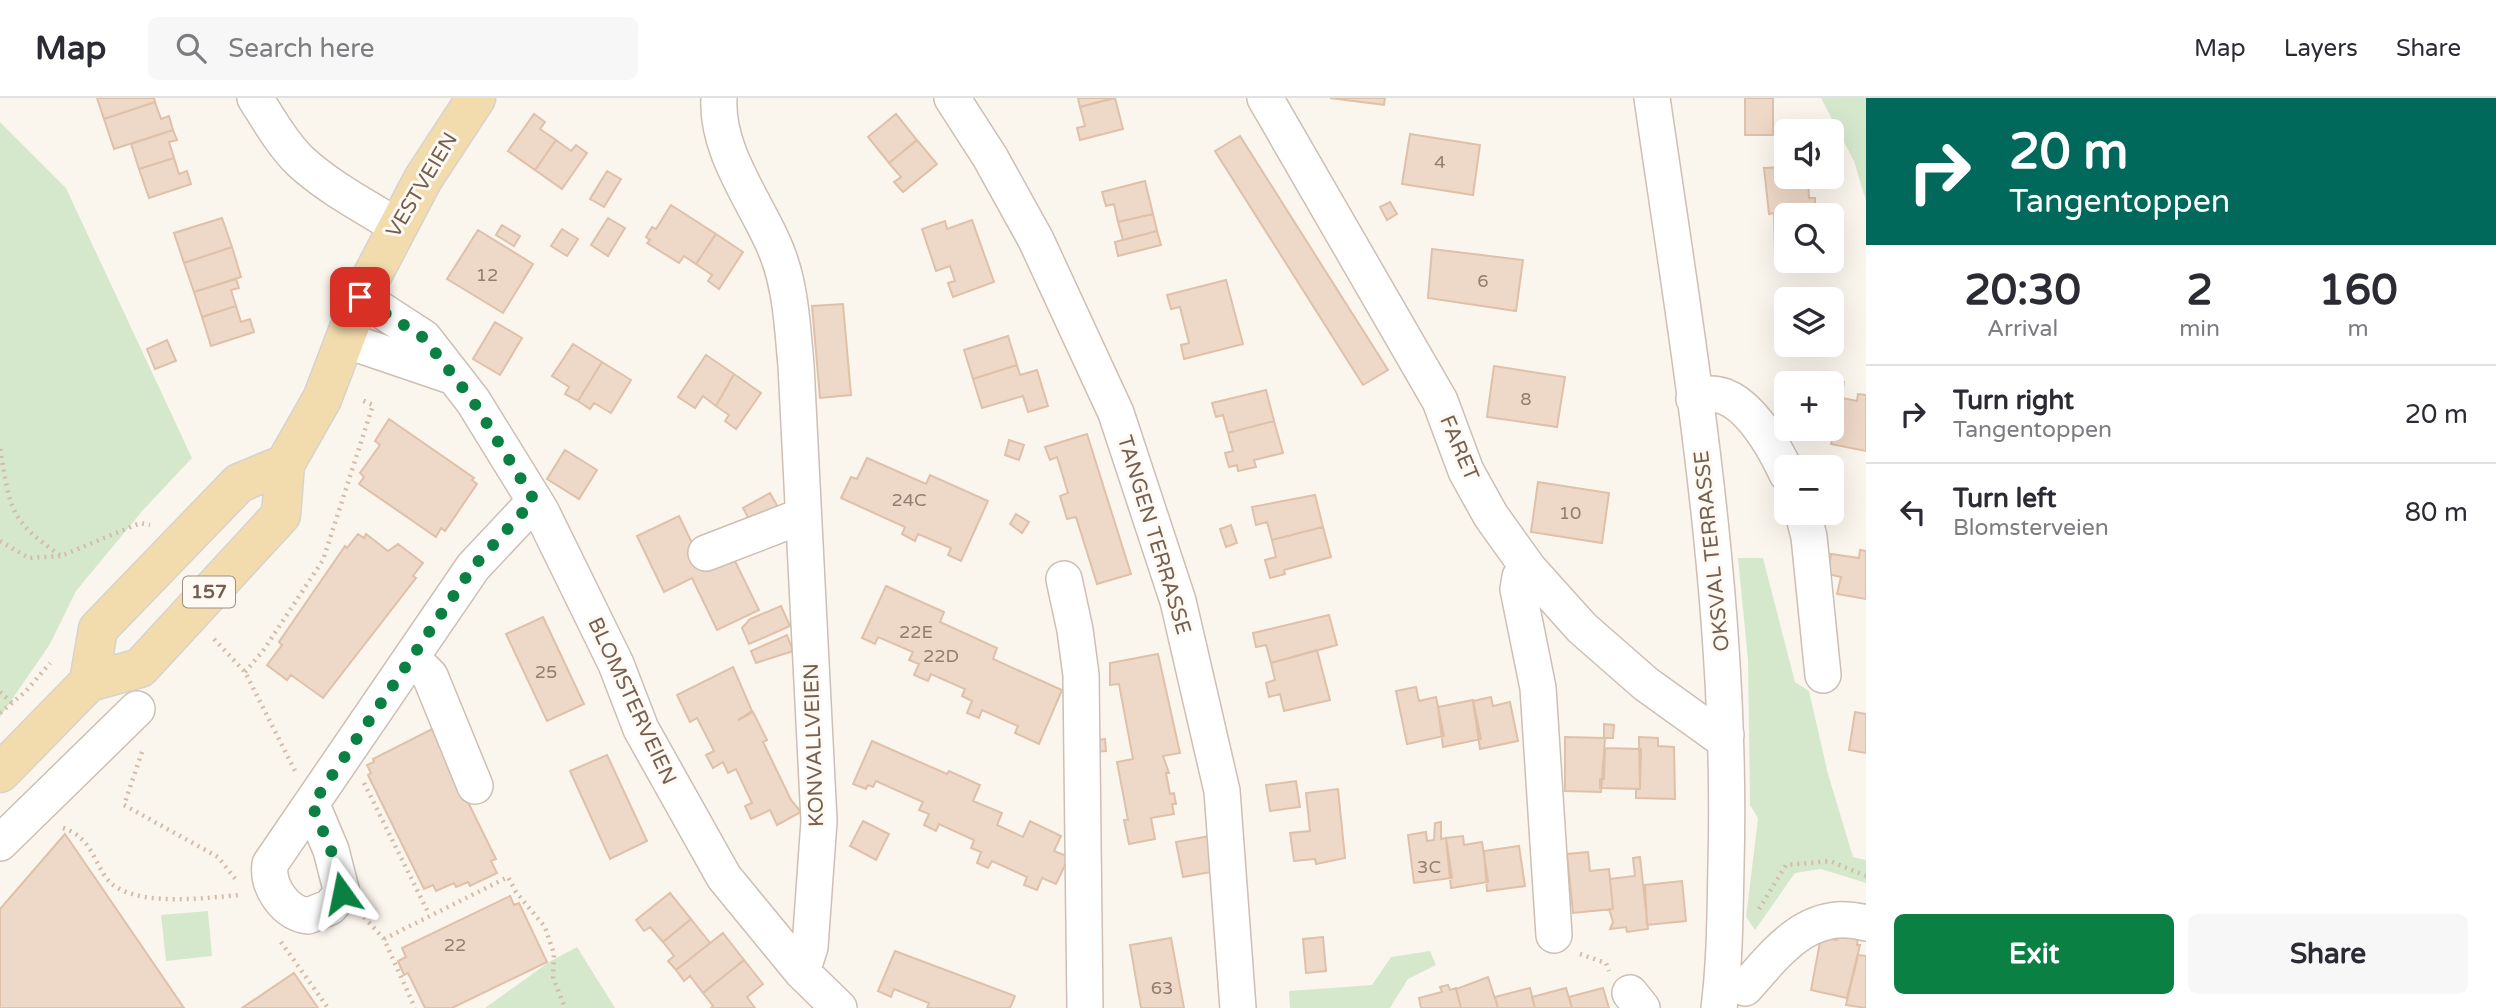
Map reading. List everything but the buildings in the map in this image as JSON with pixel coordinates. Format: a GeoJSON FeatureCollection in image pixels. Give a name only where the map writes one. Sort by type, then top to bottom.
{"type":"FeatureCollection","features":[{"type":"Feature","properties":{"kind":"main road","name":"VESTVEIEN"},"geometry":{"type":"LineString","coordinates":[[89,682],[140,668],[281,515],[285,464],[322,399],[360,297],[397,226],[476,98]]}},
{"type":"Feature","properties":{"kind":"main road","name":"157"},"geometry":{"type":"LineString","coordinates":[[89,682],[98,629],[239,482],[285,464]]}},
{"type":"Feature","properties":{"kind":"main road"},"geometry":{"type":"LineString","coordinates":[[0,773],[89,682]]}},
{"type":"Feature","properties":{"kind":"street"},"geometry":{"type":"LineString","coordinates":[[255,98],[283,141],[301,162],[342,192],[397,226]]}},
{"type":"Feature","properties":{"kind":"street","name":"KONVALLVEIEN"},"geometry":{"type":"LineString","coordinates":[[719,98],[718,114],[725,140],[748,197],[774,244],[789,289],[796,365],[819,821],[810,947],[802,972]]}},
{"type":"Feature","properties":{"kind":"street","name":"FARET"},"geometry":{"type":"LineString","coordinates":[[1265,98],[1440,401],[1466,471],[1491,516],[1529,569],[1582,628],[1646,684],[1717,735],[1726,735]]}},
{"type":"Feature","properties":{"kind":"street","name":"OKSVAL TERRASSE"},"geometry":{"type":"LineString","coordinates":[[1652,98],[1712,514],[1726,735],[1733,984]]}},
{"type":"Feature","properties":{"kind":"street","name":"TANGEN TERRASSE"},"geometry":{"type":"LineString","coordinates":[[961,102],[1036,240],[1116,413],[1178,601],[1222,792],[1238,1008]]}},
{"type":"Feature","properties":{"kind":"street","name":"BLOMSTERVEIEN"},"geometry":{"type":"LineString","coordinates":[[360,297],[424,338],[473,401],[534,500],[616,664],[641,729],[692,824],[724,877],[802,972],[839,1008]]}},
{"type":"Feature","properties":{"kind":"street"},"geometry":{"type":"LineString","coordinates":[[345,340],[451,376]]}},
{"type":"Feature","properties":{"kind":"street"},"geometry":{"type":"LineString","coordinates":[[1694,399],[1709,392],[1721,395],[1753,418],[1772,442],[1778,455]]}},
{"type":"Feature","properties":{"kind":"street"},"geometry":{"type":"LineString","coordinates":[[312,805],[331,850],[342,893],[330,907],[307,916],[297,915],[288,908],[271,882],[270,864],[473,567],[534,500]]}},
{"type":"Feature","properties":{"kind":"street"},"geometry":{"type":"LineString","coordinates":[[706,552],[802,516]]}},
{"type":"Feature","properties":{"kind":"street"},"geometry":{"type":"LineString","coordinates":[[1806,525],[1810,537],[1822,675]]}},
{"type":"Feature","properties":{"kind":"street"},"geometry":{"type":"LineString","coordinates":[[1529,569],[1520,577],[1518,589],[1540,701],[1564,943]]}},
{"type":"Feature","properties":{"kind":"street"},"geometry":{"type":"LineString","coordinates":[[1064,579],[1081,675],[1085,1008]]}},
{"type":"Feature","properties":{"kind":"street"},"geometry":{"type":"LineString","coordinates":[[412,658],[430,676],[475,786]]}},
{"type":"Feature","properties":{"kind":"street"},"geometry":{"type":"LineString","coordinates":[[0,843],[137,709]]}},
{"type":"Feature","properties":{"kind":"street"},"geometry":{"type":"LineString","coordinates":[[1733,984],[1804,928],[1825,921],[1866,923]]}},
{"type":"Feature","properties":{"kind":"path"},"geometry":{"type":"LineString","coordinates":[[245,672],[263,651],[323,560],[373,405],[349,393]]}},
{"type":"Feature","properties":{"kind":"path"},"geometry":{"type":"LineString","coordinates":[[0,449],[10,506],[28,533],[61,556]]}},
{"type":"Feature","properties":{"kind":"path"},"geometry":{"type":"LineString","coordinates":[[0,541],[29,558],[61,556],[140,523],[158,526]]}},
{"type":"Feature","properties":{"kind":"path"},"geometry":{"type":"LineString","coordinates":[[211,636],[245,672],[312,805]]}},
{"type":"Feature","properties":{"kind":"path"},"geometry":{"type":"LineString","coordinates":[[0,713],[50,663]]}},
{"type":"Feature","properties":{"kind":"path"},"geometry":{"type":"LineString","coordinates":[[0,692],[12,703]]}},
{"type":"Feature","properties":{"kind":"path"},"geometry":{"type":"LineString","coordinates":[[53,832],[62,828],[78,833],[115,886],[157,899],[246,894],[218,857],[124,805],[152,723],[137,709]]}},
{"type":"Feature","properties":{"kind":"path"},"geometry":{"type":"LineString","coordinates":[[349,752],[429,914]]}},
{"type":"Feature","properties":{"kind":"path"},"geometry":{"type":"LineString","coordinates":[[1733,984],[1737,939],[1752,922],[1786,865],[1830,861],[1866,876]]}},
{"type":"Feature","properties":{"kind":"path"},"geometry":{"type":"LineString","coordinates":[[384,939],[415,925],[429,914],[508,877],[516,892],[545,927],[554,954],[553,977],[565,1008]]}},
{"type":"Feature","properties":{"kind":"path"},"geometry":{"type":"LineString","coordinates":[[342,893],[384,939],[415,1008]]}},
{"type":"Feature","properties":{"kind":"path"},"geometry":{"type":"LineString","coordinates":[[279,940],[327,1008]]}},
{"type":"Feature","properties":{"kind":"path"},"geometry":{"type":"LineString","coordinates":[[1564,943],[1606,963],[1628,994]]}},
{"type":"Feature","properties":{"kind":"green space"},"geometry":{"type":"Polygon","coordinates":[[[1821,98],[1866,98],[1866,201],[1854,161],[1844,142],[1844,119],[1832,119],[1821,98]]]}},
{"type":"Feature","properties":{"kind":"green space"},"geometry":{"type":"Polygon","coordinates":[[[0,122],[66,188],[192,458],[144,509],[76,591],[50,644],[0,717],[0,122]]]}},
{"type":"Feature","properties":{"kind":"green space"},"geometry":{"type":"Polygon","coordinates":[[[1738,558],[1763,558],[1795,682],[1809,691],[1828,774],[1853,857],[1866,860],[1866,883],[1821,869],[1795,873],[1755,930],[1746,917],[1758,818],[1750,805],[1748,660],[1738,558]]]}},
{"type":"Feature","properties":{"kind":"green space"},"geometry":{"type":"Polygon","coordinates":[[[208,911],[212,956],[166,961],[161,915],[208,911]]]}},
{"type":"Feature","properties":{"kind":"green space"},"geometry":{"type":"Polygon","coordinates":[[[577,947],[615,1008],[485,1008],[549,962],[577,947]]]}},
{"type":"Feature","properties":{"kind":"green space"},"geometry":{"type":"Polygon","coordinates":[[[1430,951],[1436,965],[1408,979],[1390,1008],[1290,1008],[1289,991],[1372,985],[1391,957],[1430,951]]]}},
{"type":"Feature","properties":{"kind":"route"},"geometry":{"type":"LineString","coordinates":[[342,893],[331,850],[312,805],[473,567],[534,500],[473,401],[424,338],[360,297]]}}]}
